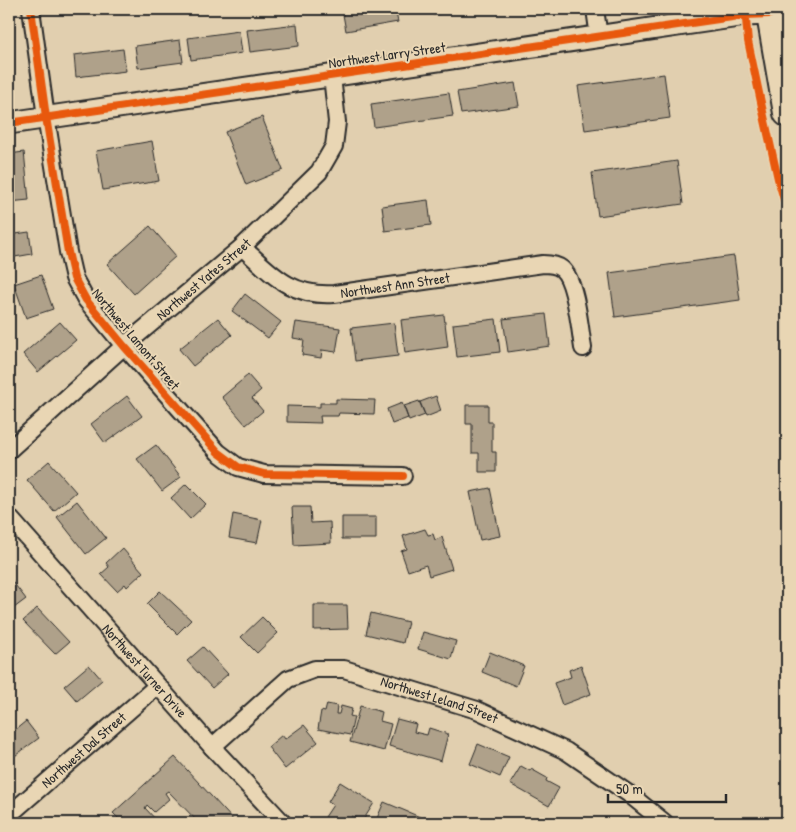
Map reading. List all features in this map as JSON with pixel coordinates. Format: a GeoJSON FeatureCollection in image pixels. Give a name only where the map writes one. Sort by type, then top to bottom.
{"type":"FeatureCollection","features":[{"type":"Feature","properties":{"kind":"main road"},"geometry":{"type":"LineString","coordinates":[[769,11],[787,113]]}},
{"type":"Feature","properties":{"kind":"street","name":"Northwest Lamont Street"},"geometry":{"type":"LineString","coordinates":[[31,9],[46,117],[74,278],[86,300],[218,452],[238,467],[264,474],[403,476]]}},
{"type":"Feature","properties":{"kind":"street"},"geometry":{"type":"LineString","coordinates":[[595,9],[599,37]]}},
{"type":"Feature","properties":{"kind":"street","name":"Northwest Larry Street"},"geometry":{"type":"LineString","coordinates":[[9,123],[769,11]]}},
{"type":"Feature","properties":{"kind":"street","name":"Northwest Yates Street"},"geometry":{"type":"LineString","coordinates":[[9,450],[124,346],[242,247],[319,172],[334,146],[337,122],[332,76]]}},
{"type":"Feature","properties":{"kind":"street","name":"Northwest Ann Street"},"geometry":{"type":"LineString","coordinates":[[242,247],[280,281],[292,288],[321,295],[552,264],[561,268],[572,286],[583,348]]}},
{"type":"Feature","properties":{"kind":"street","name":"Northwest Turner Drive"},"geometry":{"type":"LineString","coordinates":[[9,517],[157,686],[283,823]]}},
{"type":"Feature","properties":{"kind":"street","name":"Northwest Leland Street"},"geometry":{"type":"LineString","coordinates":[[212,747],[288,679],[316,669],[344,668],[477,710],[566,751],[629,794],[665,823]]}},
{"type":"Feature","properties":{"kind":"street","name":"Northwest Dal Street"},"geometry":{"type":"LineString","coordinates":[[9,817],[157,686]]}},
{"type":"Feature","properties":{"kind":"street"},"geometry":{"type":"LineString","coordinates":[[9,817],[13,823]]}},
{"type":"Feature","properties":{"kind":"building"},"geometry":{"type":"Polygon","coordinates":[[[342,9],[395,9],[398,22],[346,31],[342,9]]]}},
{"type":"Feature","properties":{"kind":"building"},"geometry":{"type":"Polygon","coordinates":[[[432,9],[456,9],[456,11],[433,15],[432,9]]]}},
{"type":"Feature","properties":{"kind":"building"},"geometry":{"type":"Polygon","coordinates":[[[297,24],[299,46],[250,52],[247,30],[297,24]]]}},
{"type":"Feature","properties":{"kind":"building"},"geometry":{"type":"Polygon","coordinates":[[[239,31],[242,53],[191,60],[188,38],[239,31]]]}},
{"type":"Feature","properties":{"kind":"building"},"geometry":{"type":"Polygon","coordinates":[[[180,40],[183,62],[138,68],[135,46],[180,40]]]}},
{"type":"Feature","properties":{"kind":"building"},"geometry":{"type":"Polygon","coordinates":[[[123,49],[126,71],[76,77],[74,55],[123,49]]]}},
{"type":"Feature","properties":{"kind":"building"},"geometry":{"type":"Polygon","coordinates":[[[664,74],[670,118],[585,130],[578,86],[664,74]]]}},
{"type":"Feature","properties":{"kind":"building"},"geometry":{"type":"Polygon","coordinates":[[[515,83],[519,106],[461,114],[457,92],[515,83]]]}},
{"type":"Feature","properties":{"kind":"building"},"geometry":{"type":"Polygon","coordinates":[[[449,93],[453,116],[374,127],[371,104],[449,93]]]}},
{"type":"Feature","properties":{"kind":"building"},"geometry":{"type":"Polygon","coordinates":[[[262,117],[283,170],[246,185],[225,132],[262,117]]]}},
{"type":"Feature","properties":{"kind":"building"},"geometry":{"type":"Polygon","coordinates":[[[152,141],[159,181],[103,190],[96,151],[152,141]]]}},
{"type":"Feature","properties":{"kind":"building"},"geometry":{"type":"Polygon","coordinates":[[[24,152],[29,200],[9,202],[9,154],[24,152]]]}},
{"type":"Feature","properties":{"kind":"building"},"geometry":{"type":"Polygon","coordinates":[[[677,161],[683,204],[598,216],[592,173],[677,161]]]}},
{"type":"Feature","properties":{"kind":"building"},"geometry":{"type":"Polygon","coordinates":[[[428,200],[431,225],[385,231],[382,206],[428,200]]]}},
{"type":"Feature","properties":{"kind":"building"},"geometry":{"type":"Polygon","coordinates":[[[150,226],[176,256],[134,294],[107,264],[150,226]]]}},
{"type":"Feature","properties":{"kind":"building"},"geometry":{"type":"Polygon","coordinates":[[[29,232],[32,254],[9,258],[9,235],[29,232]]]}},
{"type":"Feature","properties":{"kind":"building"},"geometry":{"type":"Polygon","coordinates":[[[734,256],[740,300],[615,317],[609,273],[734,256]]]}},
{"type":"Feature","properties":{"kind":"building"},"geometry":{"type":"Polygon","coordinates":[[[41,275],[53,309],[26,318],[14,284],[41,275]]]}},
{"type":"Feature","properties":{"kind":"building"},"geometry":{"type":"Polygon","coordinates":[[[245,294],[281,322],[268,338],[232,311],[245,294]]]}},
{"type":"Feature","properties":{"kind":"building"},"geometry":{"type":"Polygon","coordinates":[[[546,314],[550,346],[508,352],[503,319],[546,314]]]}},
{"type":"Feature","properties":{"kind":"building"},"geometry":{"type":"Polygon","coordinates":[[[444,315],[448,347],[405,353],[401,320],[444,315]]]}},
{"type":"Feature","properties":{"kind":"building"},"geometry":{"type":"Polygon","coordinates":[[[218,318],[232,335],[193,366],[179,349],[218,318]]]}},
{"type":"Feature","properties":{"kind":"building"},"geometry":{"type":"Polygon","coordinates":[[[496,319],[500,352],[457,357],[453,324],[496,319]]]}},
{"type":"Feature","properties":{"kind":"building"},"geometry":{"type":"Polygon","coordinates":[[[60,322],[76,340],[38,372],[23,354],[60,322]]]}},
{"type":"Feature","properties":{"kind":"building"},"geometry":{"type":"Polygon","coordinates":[[[296,322],[340,328],[336,352],[322,350],[321,358],[302,355],[304,340],[293,338],[296,322]]]}},
{"type":"Feature","properties":{"kind":"building"},"geometry":{"type":"Polygon","coordinates":[[[394,323],[398,356],[355,361],[351,328],[394,323]]]}},
{"type":"Feature","properties":{"kind":"building"},"geometry":{"type":"Polygon","coordinates":[[[248,375],[261,390],[252,398],[263,411],[246,425],[222,397],[248,375]]]}},
{"type":"Feature","properties":{"kind":"building"},"geometry":{"type":"Polygon","coordinates":[[[127,396],[142,416],[105,443],[91,424],[127,396]]]}},
{"type":"Feature","properties":{"kind":"building"},"geometry":{"type":"Polygon","coordinates":[[[436,396],[441,411],[426,417],[420,402],[436,396]]]}},
{"type":"Feature","properties":{"kind":"building"},"geometry":{"type":"Polygon","coordinates":[[[336,399],[375,400],[374,414],[339,413],[338,416],[320,416],[321,423],[287,422],[287,406],[320,407],[320,403],[336,403],[336,399]]]}},
{"type":"Feature","properties":{"kind":"building"},"geometry":{"type":"Polygon","coordinates":[[[419,401],[425,415],[409,421],[404,406],[419,401]]]}},
{"type":"Feature","properties":{"kind":"building"},"geometry":{"type":"Polygon","coordinates":[[[402,403],[408,418],[392,424],[387,409],[402,403]]]}},
{"type":"Feature","properties":{"kind":"building"},"geometry":{"type":"Polygon","coordinates":[[[466,405],[488,405],[488,422],[492,422],[492,452],[496,452],[496,472],[479,472],[479,453],[472,453],[472,424],[466,424],[466,405]]]}},
{"type":"Feature","properties":{"kind":"building"},"geometry":{"type":"Polygon","coordinates":[[[156,445],[181,477],[162,491],[137,459],[156,445]]]}},
{"type":"Feature","properties":{"kind":"building"},"geometry":{"type":"Polygon","coordinates":[[[49,461],[76,492],[54,511],[27,480],[49,461]]]}},
{"type":"Feature","properties":{"kind":"building"},"geometry":{"type":"Polygon","coordinates":[[[186,484],[206,504],[190,519],[171,498],[186,484]]]}},
{"type":"Feature","properties":{"kind":"building"},"geometry":{"type":"Polygon","coordinates":[[[490,488],[500,536],[480,540],[470,492],[490,488]]]}},
{"type":"Feature","properties":{"kind":"building"},"geometry":{"type":"Polygon","coordinates":[[[77,501],[106,538],[86,554],[57,517],[77,501]]]}},
{"type":"Feature","properties":{"kind":"building"},"geometry":{"type":"Polygon","coordinates":[[[292,507],[310,507],[311,523],[330,522],[331,543],[294,545],[292,507]]]}},
{"type":"Feature","properties":{"kind":"building"},"geometry":{"type":"Polygon","coordinates":[[[233,514],[262,520],[257,543],[229,538],[233,514]]]}},
{"type":"Feature","properties":{"kind":"building"},"geometry":{"type":"Polygon","coordinates":[[[342,517],[376,517],[376,539],[342,539],[342,517]]]}},
{"type":"Feature","properties":{"kind":"building"},"geometry":{"type":"Polygon","coordinates":[[[425,529],[428,535],[433,534],[435,540],[442,537],[452,569],[429,576],[426,565],[408,571],[401,551],[407,549],[403,536],[425,529]]]}},
{"type":"Feature","properties":{"kind":"building"},"geometry":{"type":"Polygon","coordinates":[[[122,548],[143,572],[127,587],[125,584],[117,591],[101,574],[109,567],[106,563],[122,548]]]}},
{"type":"Feature","properties":{"kind":"building"},"geometry":{"type":"Polygon","coordinates":[[[9,577],[26,599],[10,611],[9,609],[9,577]]]}},
{"type":"Feature","properties":{"kind":"building"},"geometry":{"type":"Polygon","coordinates":[[[160,591],[191,620],[177,634],[147,604],[160,591]]]}},
{"type":"Feature","properties":{"kind":"building"},"geometry":{"type":"Polygon","coordinates":[[[314,605],[347,605],[348,629],[314,630],[314,605]]]}},
{"type":"Feature","properties":{"kind":"building"},"geometry":{"type":"Polygon","coordinates":[[[37,608],[69,642],[55,654],[23,621],[37,608]]]}},
{"type":"Feature","properties":{"kind":"building"},"geometry":{"type":"Polygon","coordinates":[[[371,613],[408,622],[403,643],[366,634],[371,613]]]}},
{"type":"Feature","properties":{"kind":"building"},"geometry":{"type":"Polygon","coordinates":[[[262,617],[278,633],[257,653],[241,637],[262,617]]]}},
{"type":"Feature","properties":{"kind":"building"},"geometry":{"type":"Polygon","coordinates":[[[423,632],[456,641],[451,659],[418,649],[423,632]]]}},
{"type":"Feature","properties":{"kind":"building"},"geometry":{"type":"Polygon","coordinates":[[[203,647],[228,674],[212,688],[187,661],[203,647]]]}},
{"type":"Feature","properties":{"kind":"building"},"geometry":{"type":"Polygon","coordinates":[[[490,652],[524,666],[516,686],[482,672],[490,652]]]}},
{"type":"Feature","properties":{"kind":"building"},"geometry":{"type":"Polygon","coordinates":[[[89,665],[102,680],[77,701],[64,686],[89,665]]]}},
{"type":"Feature","properties":{"kind":"building"},"geometry":{"type":"Polygon","coordinates":[[[581,665],[591,694],[562,705],[554,683],[571,677],[569,670],[581,665]]]}},
{"type":"Feature","properties":{"kind":"building"},"geometry":{"type":"Polygon","coordinates":[[[327,704],[337,706],[336,714],[339,714],[341,706],[352,709],[350,716],[354,717],[350,735],[318,729],[321,711],[325,712],[327,704]]]}},
{"type":"Feature","properties":{"kind":"building"},"geometry":{"type":"Polygon","coordinates":[[[360,706],[382,712],[380,721],[391,724],[384,751],[350,742],[360,706]]]}},
{"type":"Feature","properties":{"kind":"building"},"geometry":{"type":"Polygon","coordinates":[[[397,719],[416,724],[414,732],[427,735],[429,728],[448,734],[441,761],[389,746],[397,719]]]}},
{"type":"Feature","properties":{"kind":"building"},"geometry":{"type":"Polygon","coordinates":[[[26,721],[39,738],[12,758],[9,754],[9,735],[26,721]]]}},
{"type":"Feature","properties":{"kind":"building"},"geometry":{"type":"Polygon","coordinates":[[[304,725],[318,742],[285,769],[268,747],[282,735],[285,739],[304,725]]]}},
{"type":"Feature","properties":{"kind":"building"},"geometry":{"type":"Polygon","coordinates":[[[478,744],[509,757],[500,777],[470,764],[478,744]]]}},
{"type":"Feature","properties":{"kind":"building"},"geometry":{"type":"Polygon","coordinates":[[[175,757],[236,823],[199,823],[168,791],[165,793],[169,799],[154,812],[147,805],[145,808],[159,823],[123,823],[113,813],[175,757]]]}},
{"type":"Feature","properties":{"kind":"building"},"geometry":{"type":"Polygon","coordinates":[[[521,766],[547,778],[546,781],[559,788],[549,806],[510,784],[521,766]]]}},
{"type":"Feature","properties":{"kind":"building"},"geometry":{"type":"Polygon","coordinates":[[[340,782],[374,803],[362,822],[352,816],[347,823],[335,823],[325,817],[333,805],[328,802],[340,782]]]}},
{"type":"Feature","properties":{"kind":"building"},"geometry":{"type":"Polygon","coordinates":[[[384,802],[420,817],[418,823],[375,823],[384,802]]]}},
{"type":"Feature","properties":{"kind":"cycle path"},"geometry":{"type":"LineString","coordinates":[[31,9],[68,252],[74,278],[86,300],[218,452],[238,467],[264,474],[403,476]]}},
{"type":"Feature","properties":{"kind":"cycle path"},"geometry":{"type":"LineString","coordinates":[[745,9],[748,41],[778,179],[787,210]]}},
{"type":"Feature","properties":{"kind":"cycle path"},"geometry":{"type":"LineString","coordinates":[[9,123],[746,15],[769,14]]}}]}
